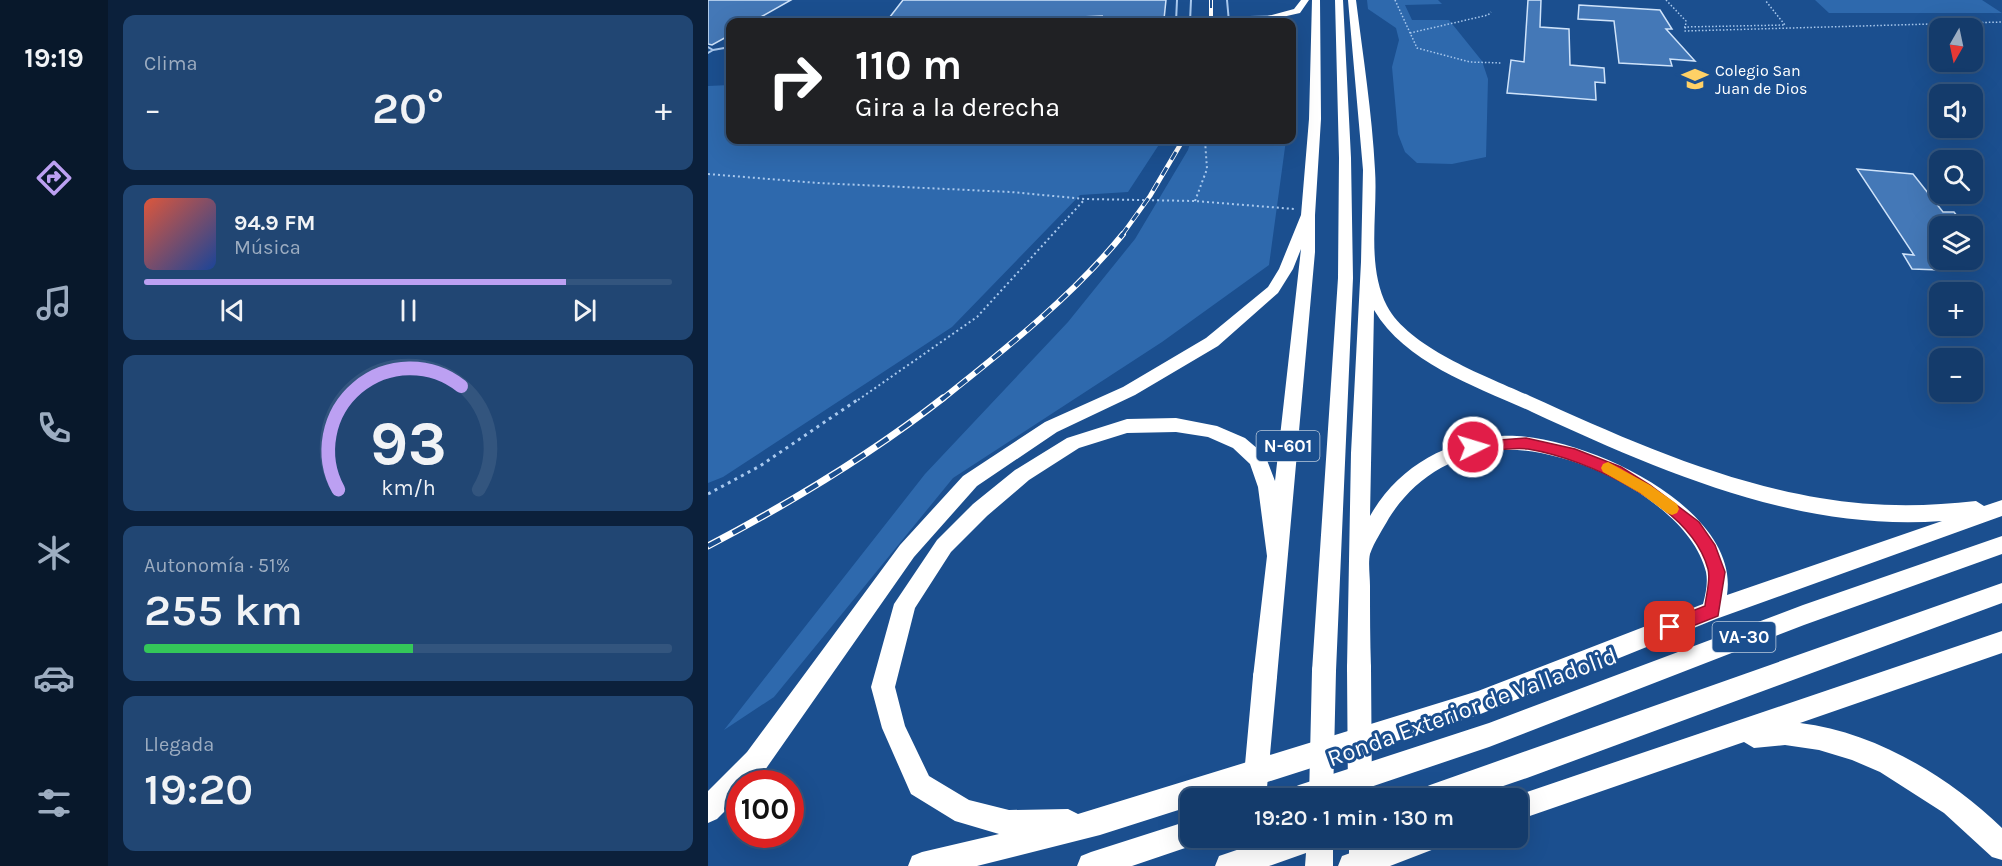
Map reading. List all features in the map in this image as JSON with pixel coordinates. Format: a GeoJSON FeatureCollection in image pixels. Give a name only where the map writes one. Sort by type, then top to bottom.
{"type":"FeatureCollection","features":[{"type":"Feature","properties":{"kind":"highway"},"geometry":{"type":"LineString","coordinates":[[1269,17],[1297,11],[1307,0],[1316,20]]}},
{"type":"Feature","properties":{"kind":"highway","name":"N-601"},"geometry":{"type":"LineString","coordinates":[[1255,788],[1276,554],[1308,252],[1308,213],[1315,119],[1316,0]]}},
{"type":"Feature","properties":{"kind":"highway","name":"N-601"},"geometry":{"type":"LineString","coordinates":[[1321,788],[1326,572],[1344,315],[1344,145],[1339,0]]}},
{"type":"Feature","properties":{"kind":"highway"},"geometry":{"type":"LineString","coordinates":[[1352,0],[1369,170],[1368,262],[1360,453],[1360,788]]}},
{"type":"Feature","properties":{"kind":"highway"},"geometry":{"type":"LineString","coordinates":[[1344,315],[1354,241],[1364,128]]}},
{"type":"Feature","properties":{"kind":"highway"},"geometry":{"type":"LineString","coordinates":[[708,810],[756,761],[907,551],[970,481],[1051,428],[1129,391],[1212,342],[1273,290],[1286,269],[1308,213]]}},
{"type":"Feature","properties":{"kind":"highway"},"geometry":{"type":"LineString","coordinates":[[1368,262],[1372,292],[1379,305],[1390,321],[1425,351],[1461,372],[1597,434],[1694,472],[1786,500],[1848,510],[1911,514],[2002,507]]}},
{"type":"Feature","properties":{"kind":"highway"},"geometry":{"type":"LineString","coordinates":[[1100,822],[1010,823],[964,812],[920,785],[894,728],[883,687],[905,604],[944,546],[980,510],[1022,475],[1072,442],[1127,426],[1176,425],[1211,431],[1239,443],[1258,460],[1268,487],[1276,554]]}},
{"type":"Feature","properties":{"kind":"highway"},"geometry":{"type":"LineString","coordinates":[[1360,555],[1378,519],[1399,488],[1422,469],[1473,447],[1526,443],[1575,455],[1616,471],[1645,489],[1693,526],[1709,550],[1717,572],[1713,610]]}},
{"type":"Feature","properties":{"kind":"highway"},"geometry":{"type":"LineString","coordinates":[[922,866],[1100,822],[1478,703],[1713,610],[2002,507]]}},
{"type":"Feature","properties":{"kind":"highway","name":"Ronda Exterior de Valladolid"},"geometry":{"type":"LineString","coordinates":[[1329,788],[1489,735],[1803,615],[2002,545]]}},
{"type":"Feature","properties":{"kind":"highway","name":"VA-30"},"geometry":{"type":"LineString","coordinates":[[1459,788],[2002,593]]}},
{"type":"Feature","properties":{"kind":"highway"},"geometry":{"type":"LineString","coordinates":[[1528,803],[2002,642]]}},
{"type":"Feature","properties":{"kind":"highway"},"geometry":{"type":"LineString","coordinates":[[1627,768],[1774,731],[1823,738],[1864,751],[1933,790],[1988,831],[2002,847]]}},
{"type":"Feature","properties":{"kind":"highway"},"geometry":{"type":"LineString","coordinates":[[1091,866],[1180,837]]}},
{"type":"Feature","properties":{"kind":"highway"},"geometry":{"type":"LineString","coordinates":[[1248,866],[1250,848]]}},
{"type":"Feature","properties":{"kind":"highway"},"geometry":{"type":"LineString","coordinates":[[1229,866],[1282,848]]}},
{"type":"Feature","properties":{"kind":"highway"},"geometry":{"type":"LineString","coordinates":[[1319,866],[1320,848]]}},
{"type":"Feature","properties":{"kind":"highway"},"geometry":{"type":"LineString","coordinates":[[1361,848],[1361,866]]}},
{"type":"Feature","properties":{"kind":"highway"},"geometry":{"type":"LineString","coordinates":[[1352,866],[1402,848]]}},
{"type":"Feature","properties":{"kind":"street"},"geometry":{"type":"LineString","coordinates":[[1256,18],[1269,17]]}},
{"type":"Feature","properties":{"kind":"lane"},"geometry":{"type":"LineString","coordinates":[[1176,18],[1177,0]]}},
{"type":"Feature","properties":{"kind":"lane"},"geometry":{"type":"LineString","coordinates":[[1190,18],[1191,0]]}},
{"type":"Feature","properties":{"kind":"lane"},"geometry":{"type":"LineString","coordinates":[[1227,0],[1229,18]]}},
{"type":"Feature","properties":{"kind":"lane"},"geometry":{"type":"LineString","coordinates":[[708,47],[713,50]]}},
{"type":"Feature","properties":{"kind":"lane"},"geometry":{"type":"LineString","coordinates":[[708,53],[726,48]]}},
{"type":"Feature","properties":{"kind":"path"},"geometry":{"type":"LineString","coordinates":[[1395,0],[1417,48],[1470,62],[1502,63]]}},
{"type":"Feature","properties":{"kind":"path"},"geometry":{"type":"LineString","coordinates":[[1666,0],[1686,21],[1683,27]]}},
{"type":"Feature","properties":{"kind":"path"},"geometry":{"type":"LineString","coordinates":[[1683,27],[1785,25],[1765,0]]}},
{"type":"Feature","properties":{"kind":"path"},"geometry":{"type":"LineString","coordinates":[[1410,33],[1488,15],[1491,12]]}},
{"type":"Feature","properties":{"kind":"path"},"geometry":{"type":"LineString","coordinates":[[1683,27],[1685,31],[2002,22]]}},
{"type":"Feature","properties":{"kind":"path"},"geometry":{"type":"LineString","coordinates":[[1195,201],[1207,169],[1205,144]]}},
{"type":"Feature","properties":{"kind":"path"},"geometry":{"type":"LineString","coordinates":[[708,174],[818,183],[1011,192],[1085,199],[1195,201],[1308,213]]}},
{"type":"Feature","properties":{"kind":"path"},"geometry":{"type":"LineString","coordinates":[[708,494],[760,466],[959,331],[985,308],[1085,199]]}},
{"type":"Feature","properties":{"kind":"shaded area"},"geometry":{"type":"Polygon","coordinates":[[[1367,0],[1438,0],[1442,4],[1405,5],[1412,20],[1449,20],[1482,61],[1488,79],[1486,157],[1452,164],[1417,163],[1405,152],[1398,134],[1392,67],[1399,40],[1396,28],[1368,9],[1367,0]]]}},
{"type":"Feature","properties":{"kind":"shaded area"},"geometry":{"type":"Polygon","coordinates":[[[1815,0],[1982,0],[2002,13],[1829,13],[1815,0]]]}},
{"type":"Feature","properties":{"kind":"shaded area"},"geometry":{"type":"Polygon","coordinates":[[[726,85],[726,144],[1159,144],[1128,192],[1080,195],[952,327],[723,477],[708,483],[708,86],[726,85]]]}},
{"type":"Feature","properties":{"kind":"shaded area"},"geometry":{"type":"Polygon","coordinates":[[[1190,144],[1285,144],[1269,265],[1162,342],[953,478],[774,697],[724,730],[925,474],[1068,322],[1135,239],[1190,144]]]}},
{"type":"Feature","properties":{"kind":"building"},"geometry":{"type":"Polygon","coordinates":[[[708,0],[791,0],[759,18],[726,18],[726,37],[712,45],[708,44],[708,0]]]}},
{"type":"Feature","properties":{"kind":"building"},"geometry":{"type":"Polygon","coordinates":[[[903,0],[1166,0],[1164,18],[1101,18],[1102,16],[889,18],[903,0]]]}},
{"type":"Feature","properties":{"kind":"building"},"geometry":{"type":"Polygon","coordinates":[[[1528,0],[1541,0],[1540,27],[1569,29],[1570,65],[1604,68],[1605,83],[1595,82],[1596,100],[1507,93],[1511,60],[1524,62],[1528,0]]]}},
{"type":"Feature","properties":{"kind":"building"},"geometry":{"type":"Polygon","coordinates":[[[1579,5],[1660,10],[1672,29],[1666,29],[1695,61],[1670,59],[1672,66],[1619,63],[1614,21],[1578,19],[1579,5]]]}},
{"type":"Feature","properties":{"kind":"building"},"geometry":{"type":"Polygon","coordinates":[[[1857,169],[1913,174],[1929,194],[1929,204],[1937,204],[1943,212],[1954,212],[1957,216],[1929,216],[1929,270],[1912,269],[1903,254],[1914,255],[1857,169]]]}},
{"type":"Feature","properties":{"kind":"railway"},"geometry":{"type":"LineString","coordinates":[[1211,0],[1211,18]]}},
{"type":"Feature","properties":{"kind":"railway"},"geometry":{"type":"LineString","coordinates":[[1122,235],[1150,196],[1181,144]]}},
{"type":"Feature","properties":{"kind":"railway"},"geometry":{"type":"LineString","coordinates":[[941,400],[1060,301],[1123,234]]}},
{"type":"Feature","properties":{"kind":"railway"},"geometry":{"type":"LineString","coordinates":[[708,546],[829,477],[887,439],[943,398]]}},
{"type":"Feature","properties":{"kind":"slow traffic"},"geometry":{"type":"LineString","coordinates":[[1608,468],[1645,489],[1672,509]]}},
{"type":"Feature","properties":{"kind":"place","name":"Colegio San Juan de Dios"},"geometry":{"type":"Point","coordinates":[1695,79]}},
{"type":"Feature","properties":{"kind":"route"},"geometry":{"type":"LineString","coordinates":[[1473,447],[1526,443],[1575,455],[1616,471],[1645,489],[1693,526],[1709,550],[1717,572],[1713,610],[1670,627]]}}]}
